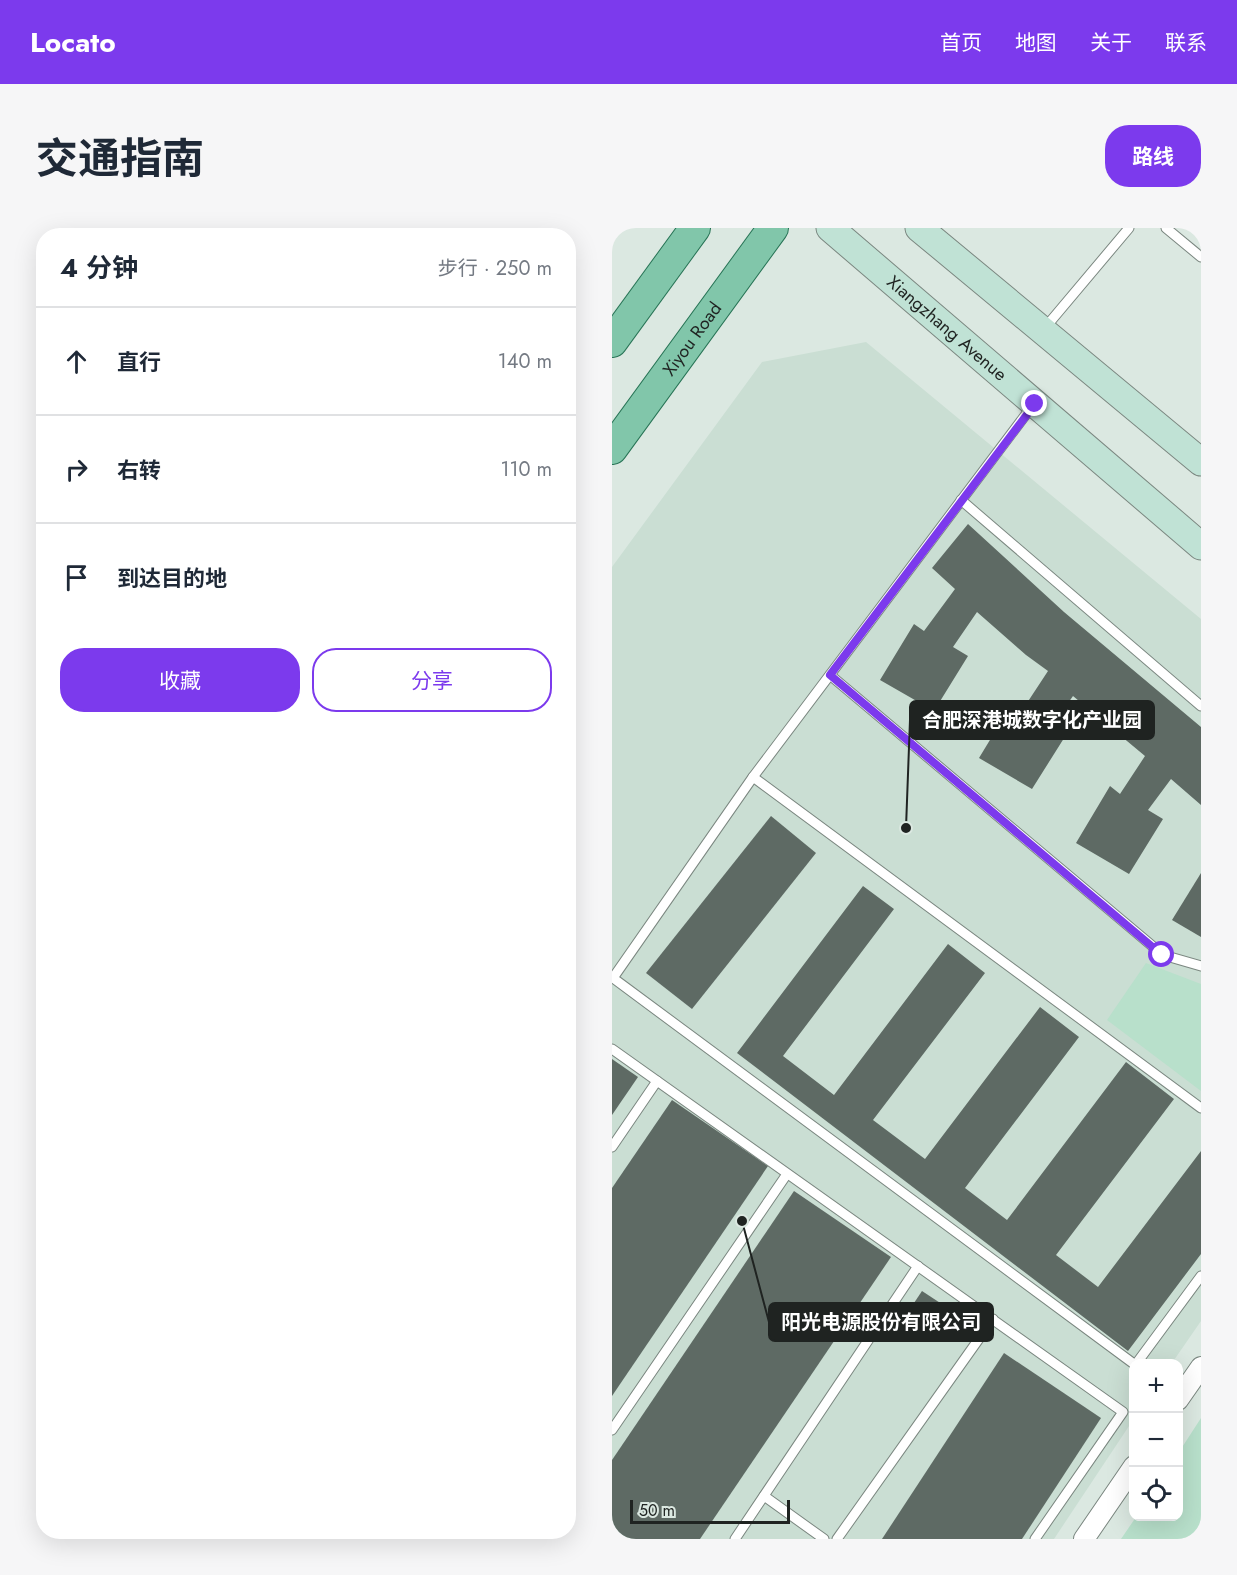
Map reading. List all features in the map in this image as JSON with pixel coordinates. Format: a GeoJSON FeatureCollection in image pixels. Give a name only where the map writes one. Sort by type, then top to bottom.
{"type":"FeatureCollection","features":[{"type":"Feature","properties":{"kind":"main road"},"geometry":{"type":"LineString","coordinates":[[612,342],[695,228]]}},
{"type":"Feature","properties":{"kind":"main road","name":"Xiyou Road"},"geometry":{"type":"LineString","coordinates":[[612,449],[773,228]]}},
{"type":"Feature","properties":{"kind":"main road","name":"Xiangzhang Avenue"},"geometry":{"type":"LineString","coordinates":[[831,228],[1201,546]]}},
{"type":"Feature","properties":{"kind":"main road"},"geometry":{"type":"LineString","coordinates":[[919,228],[1201,462]]}},
{"type":"Feature","properties":{"kind":"street"},"geometry":{"type":"LineString","coordinates":[[1183,1394],[1201,1367]]}},
{"type":"Feature","properties":{"kind":"street"},"geometry":{"type":"LineString","coordinates":[[1084,1539],[1133,1467]]}},
{"type":"Feature","properties":{"kind":"lane"},"geometry":{"type":"LineString","coordinates":[[1042,331],[1129,228]]}},
{"type":"Feature","properties":{"kind":"lane"},"geometry":{"type":"LineString","coordinates":[[1166,228],[1201,257]]}},
{"type":"Feature","properties":{"kind":"lane"},"geometry":{"type":"LineString","coordinates":[[1035,404],[753,777],[613,978],[1129,1360]]}},
{"type":"Feature","properties":{"kind":"lane"},"geometry":{"type":"LineString","coordinates":[[961,501],[1201,706]]}},
{"type":"Feature","properties":{"kind":"lane"},"geometry":{"type":"LineString","coordinates":[[830,675],[1162,955],[1201,966]]}},
{"type":"Feature","properties":{"kind":"lane"},"geometry":{"type":"LineString","coordinates":[[753,777],[1201,1108]]}},
{"type":"Feature","properties":{"kind":"lane"},"geometry":{"type":"LineString","coordinates":[[612,1049],[1123,1412],[1035,1539]]}},
{"type":"Feature","properties":{"kind":"lane"},"geometry":{"type":"LineString","coordinates":[[612,1148],[657,1081]]}},
{"type":"Feature","properties":{"kind":"lane"},"geometry":{"type":"LineString","coordinates":[[612,1430],[787,1174]]}},
{"type":"Feature","properties":{"kind":"lane"},"geometry":{"type":"LineString","coordinates":[[735,1539],[918,1266]]}},
{"type":"Feature","properties":{"kind":"lane"},"geometry":{"type":"LineString","coordinates":[[1139,1359],[1201,1276]]}},
{"type":"Feature","properties":{"kind":"lane"},"geometry":{"type":"LineString","coordinates":[[837,1539],[993,1320]]}},
{"type":"Feature","properties":{"kind":"lane"},"geometry":{"type":"LineString","coordinates":[[764,1496],[824,1539]]}},
{"type":"Feature","properties":{"kind":"shaded area"},"geometry":{"type":"Polygon","coordinates":[[[866,342],[1201,619],[1201,1321],[1175,1359],[1129,1359],[1129,1426],[1054,1539],[612,1539],[612,567],[762,362],[866,342]]]}},
{"type":"Feature","properties":{"kind":"green space"},"geometry":{"type":"Polygon","coordinates":[[[1146,963],[1201,984],[1201,1091],[1107,1020],[1146,963]]]}},
{"type":"Feature","properties":{"kind":"green space"},"geometry":{"type":"Polygon","coordinates":[[[1201,1418],[1201,1539],[1121,1539],[1133,1521],[1183,1521],[1183,1446],[1201,1418]]]}},
{"type":"Feature","properties":{"kind":"building"},"geometry":{"type":"Polygon","coordinates":[[[968,524],[1064,612],[1201,727],[1201,805],[1171,779],[1148,810],[1163,819],[1129,874],[1076,843],[1110,786],[1120,794],[1145,756],[1073,696],[1052,726],[1066,735],[1032,789],[979,758],[1013,702],[1023,709],[1048,671],[977,612],[953,647],[968,656],[934,711],[880,680],[914,624],[924,631],[955,589],[932,568],[968,524]]]}},
{"type":"Feature","properties":{"kind":"building"},"geometry":{"type":"Polygon","coordinates":[[[771,816],[816,853],[692,1009],[646,973],[771,816]]]}},
{"type":"Feature","properties":{"kind":"building"},"geometry":{"type":"Polygon","coordinates":[[[1201,873],[1201,937],[1172,920],[1201,873]]]}},
{"type":"Feature","properties":{"kind":"building"},"geometry":{"type":"Polygon","coordinates":[[[863,886],[894,909],[783,1056],[834,1095],[948,944],[985,973],[873,1120],[925,1159],[1040,1007],[1079,1037],[965,1188],[1007,1220],[1126,1062],[1174,1099],[1056,1255],[1098,1287],[1201,1151],[1201,1254],[1128,1351],[737,1053],[863,886]]]}},
{"type":"Feature","properties":{"kind":"building"},"geometry":{"type":"Polygon","coordinates":[[[612,1059],[638,1077],[612,1115],[612,1059]]]}},
{"type":"Feature","properties":{"kind":"building"},"geometry":{"type":"Polygon","coordinates":[[[672,1100],[768,1166],[612,1396],[612,1188],[672,1100]]]}},
{"type":"Feature","properties":{"kind":"building"},"geometry":{"type":"Polygon","coordinates":[[[794,1191],[891,1257],[700,1539],[612,1539],[612,1460],[794,1191]]]}},
{"type":"Feature","properties":{"kind":"building"},"geometry":{"type":"Polygon","coordinates":[[[922,1291],[957,1314],[938,1342],[904,1318],[922,1291]]]}},
{"type":"Feature","properties":{"kind":"building"},"geometry":{"type":"Polygon","coordinates":[[[1004,1353],[1101,1418],[1022,1539],[882,1539],[1004,1353]]]}},
{"type":"Feature","properties":{"kind":"place","name":"合肥深港城数字化产业园"},"geometry":{"type":"Point","coordinates":[906,828]}},
{"type":"Feature","properties":{"kind":"place","name":"阳光电源股份有限公司"},"geometry":{"type":"Point","coordinates":[742,1221]}},
{"type":"Feature","properties":{"kind":"route"},"geometry":{"type":"LineString","coordinates":[[1035,404],[830,675],[1162,955]]}}]}
